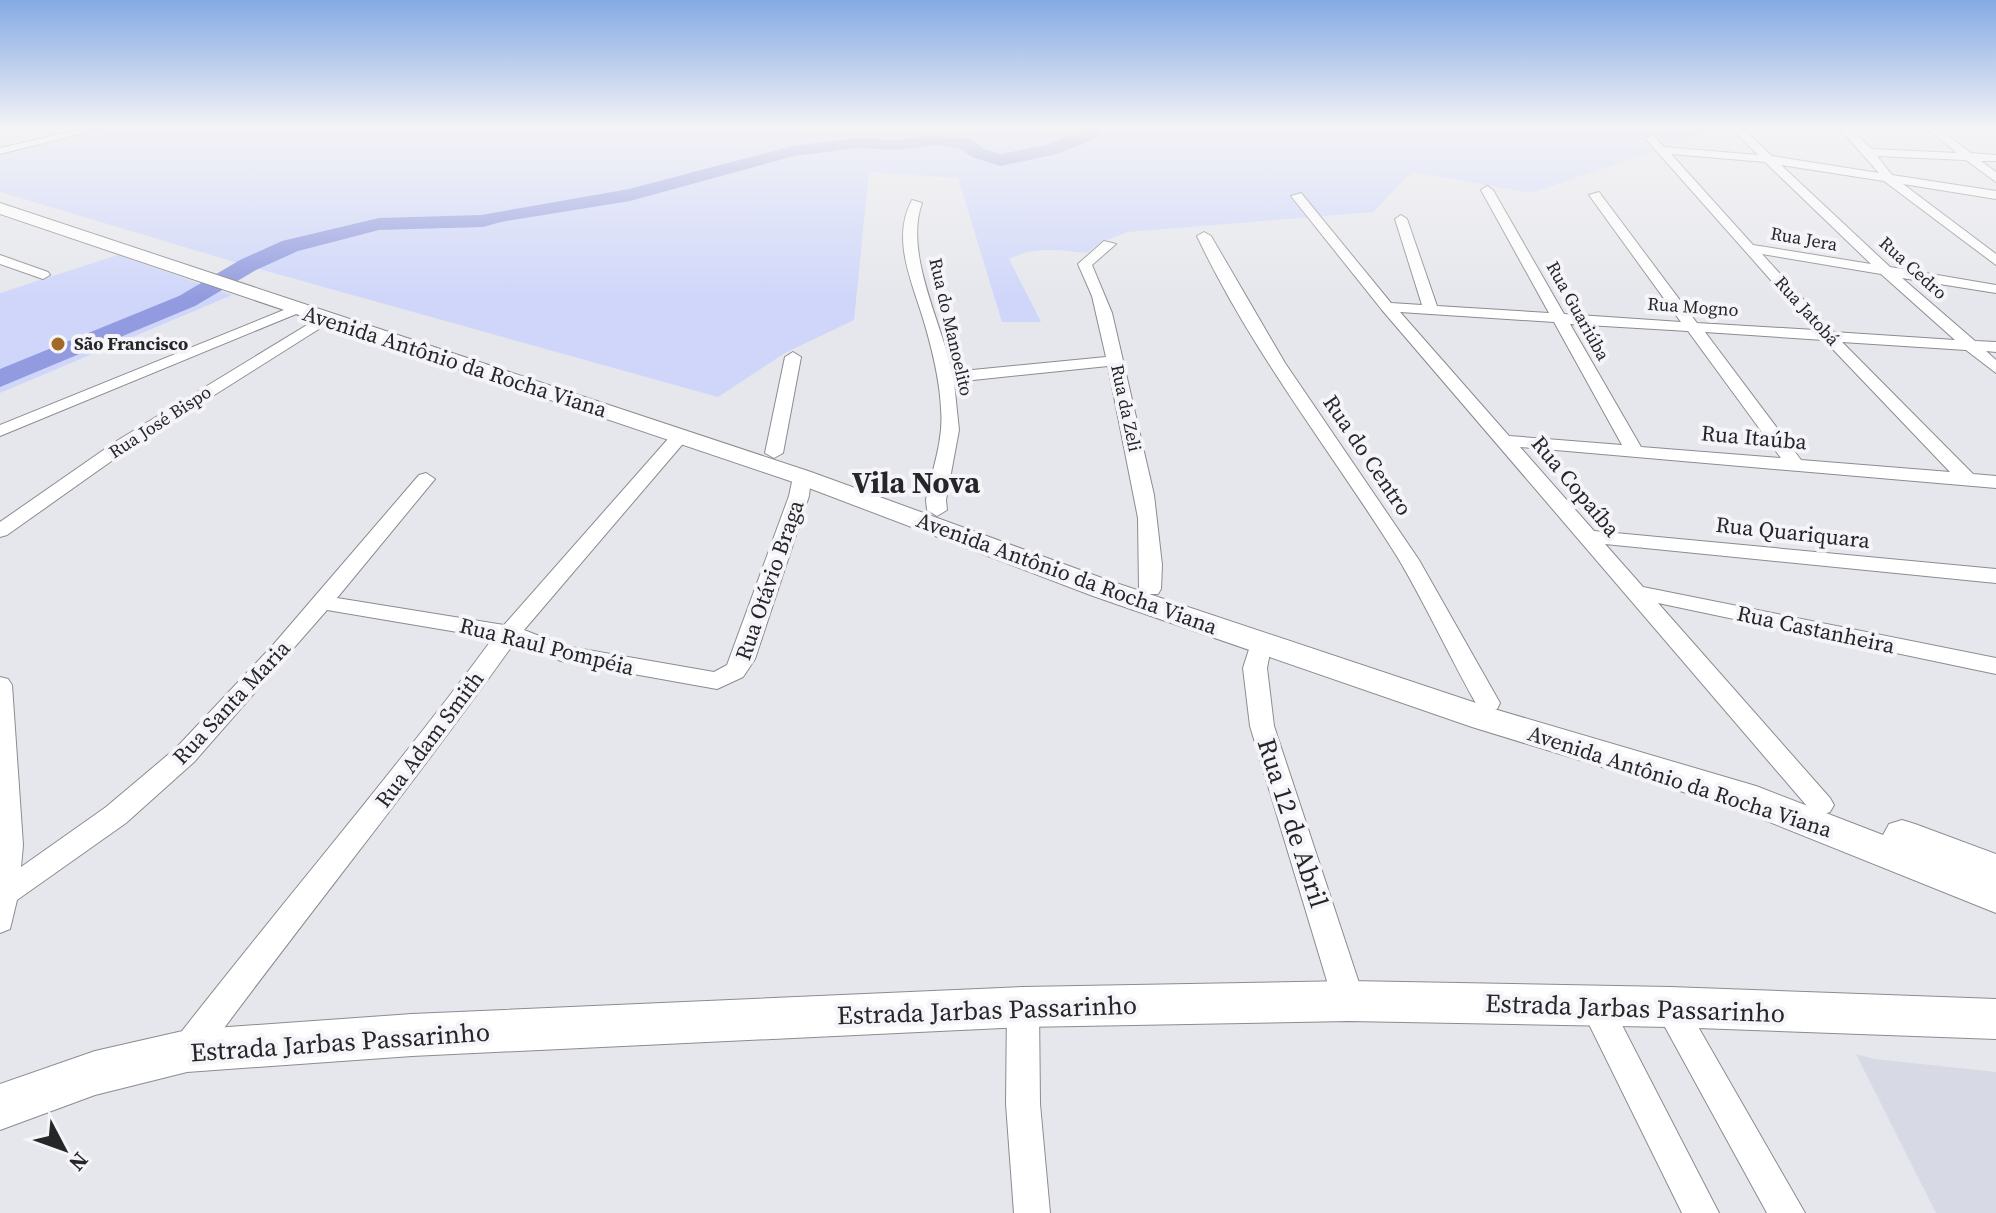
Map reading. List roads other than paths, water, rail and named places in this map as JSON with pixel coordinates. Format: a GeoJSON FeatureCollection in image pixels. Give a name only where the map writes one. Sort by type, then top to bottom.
{"type":"FeatureCollection","features":[{"type":"Feature","properties":{"kind":"main road","name":"Avenida Antônio da Rocha Viana"},"geometry":{"type":"LineString","coordinates":[[0,198],[171,263]]}},
{"type":"Feature","properties":{"kind":"main road","name":"Avenida Antônio da Rocha Viana"},"geometry":{"type":"LineString","coordinates":[[0,208],[232,283],[553,378],[937,510],[1150,589],[1488,703],[1821,805],[1996,870]]}},
{"type":"Feature","properties":{"kind":"main road","name":"Avenida Antônio da Rocha Viana"},"geometry":{"type":"LineString","coordinates":[[232,283],[325,319],[802,477],[1103,589],[1587,751],[1743,796],[1996,896]]}},
{"type":"Feature","properties":{"kind":"main road","name":"Estrada Jarbas Passarinho"},"geometry":{"type":"LineString","coordinates":[[0,1107],[95,1073],[187,1051],[412,1035],[1023,1007],[1349,1001],[1670,1007],[1992,1021]]}},
{"type":"Feature","properties":{"kind":"street","name":"Rua Jatobá"},"geometry":{"type":"LineString","coordinates":[[1693,186],[1829,337],[1968,480]]}},
{"type":"Feature","properties":{"kind":"street","name":"Rua Cedro"},"geometry":{"type":"LineString","coordinates":[[1795,186],[1996,368]]}},
{"type":"Feature","properties":{"kind":"street"},"geometry":{"type":"LineString","coordinates":[[1898,186],[1996,261]]}},
{"type":"Feature","properties":{"kind":"street"},"geometry":{"type":"LineString","coordinates":[[1936,186],[1996,195]]}},
{"type":"Feature","properties":{"kind":"street","name":"Rua Guariúba"},"geometry":{"type":"LineString","coordinates":[[1487,190],[1634,451]]}},
{"type":"Feature","properties":{"kind":"street"},"geometry":{"type":"LineString","coordinates":[[1595,195],[1795,465]]}},
{"type":"Feature","properties":{"kind":"street","name":"Rua Copaíba"},"geometry":{"type":"LineString","coordinates":[[1297,196],[1387,307],[1507,441],[1821,805]]}},
{"type":"Feature","properties":{"kind":"street","name":"Rua do Manoelito"},"geometry":{"type":"LineString","coordinates":[[916,203],[911,212],[909,234],[917,277],[938,343],[950,409],[937,510]]}},
{"type":"Feature","properties":{"kind":"street"},"geometry":{"type":"LineString","coordinates":[[1401,219],[1431,310]]}},
{"type":"Feature","properties":{"kind":"street","name":"Rua do Centro"},"geometry":{"type":"LineString","coordinates":[[1204,236],[1277,363],[1409,560],[1488,703]]}},
{"type":"Feature","properties":{"kind":"street","name":"Rua da Zeli"},"geometry":{"type":"LineString","coordinates":[[1109,244],[1085,264],[1109,320],[1114,361],[1152,536],[1150,589]]}},
{"type":"Feature","properties":{"kind":"street","name":"Rua Jera"},"geometry":{"type":"LineString","coordinates":[[1749,248],[1996,289]]}},
{"type":"Feature","properties":{"kind":"street"},"geometry":{"type":"LineString","coordinates":[[0,259],[43,275]]}},
{"type":"Feature","properties":{"kind":"street","name":"Rua Mogno"},"geometry":{"type":"LineString","coordinates":[[1387,307],[1996,347]]}},
{"type":"Feature","properties":{"kind":"street"},"geometry":{"type":"LineString","coordinates":[[0,431],[296,309]]}},
{"type":"Feature","properties":{"kind":"street","name":"Rua José Bispo"},"geometry":{"type":"LineString","coordinates":[[0,531],[121,446],[325,319]]}},
{"type":"Feature","properties":{"kind":"street"},"geometry":{"type":"LineString","coordinates":[[774,453],[793,357]]}},
{"type":"Feature","properties":{"kind":"street"},"geometry":{"type":"LineString","coordinates":[[943,378],[1114,361]]}},
{"type":"Feature","properties":{"kind":"street","name":"Rua Adam Smith"},"geometry":{"type":"LineString","coordinates":[[187,1051],[296,907],[429,744],[509,633],[681,435]]}},
{"type":"Feature","properties":{"kind":"street","name":"Rua Itaúba"},"geometry":{"type":"LineString","coordinates":[[1507,441],[1996,482]]}},
{"type":"Feature","properties":{"kind":"street","name":"Rua Otávio Braga"},"geometry":{"type":"LineString","coordinates":[[726,678],[740,667],[799,496],[802,477]]}},
{"type":"Feature","properties":{"kind":"street","name":"Rua Santa Maria"},"geometry":{"type":"LineString","coordinates":[[5,893],[116,815],[185,755],[247,689],[426,479]]}},
{"type":"Feature","properties":{"kind":"street","name":"Rua Quariquara"},"geometry":{"type":"LineString","coordinates":[[1586,536],[1996,576]]}},
{"type":"Feature","properties":{"kind":"street","name":"Rua Castanheira"},"geometry":{"type":"LineString","coordinates":[[1636,592],[1996,666]]}},
{"type":"Feature","properties":{"kind":"street","name":"Rua Raul Pompéia"},"geometry":{"type":"LineString","coordinates":[[319,602],[509,633],[561,653],[631,668],[700,679],[726,678]]}},
{"type":"Feature","properties":{"kind":"street","name":"Rua 12 de Abril"},"geometry":{"type":"LineString","coordinates":[[1261,642],[1255,668],[1262,726],[1349,1001]]}},
{"type":"Feature","properties":{"kind":"street"},"geometry":{"type":"LineString","coordinates":[[0,685],[5,893],[0,920]]}},
{"type":"Feature","properties":{"kind":"street"},"geometry":{"type":"LineString","coordinates":[[1596,1006],[1701,1213]]}},
{"type":"Feature","properties":{"kind":"street"},"geometry":{"type":"LineString","coordinates":[[1023,1007],[1023,1104],[1032,1213]]}},
{"type":"Feature","properties":{"kind":"street"},"geometry":{"type":"LineString","coordinates":[[1670,1007],[1787,1213]]}},
{"type":"Feature","properties":{"kind":"waterway"},"geometry":{"type":"LineString","coordinates":[[0,379],[187,301],[248,265],[290,246],[379,224],[483,221],[497,216],[630,195],[665,186]]}},
{"type":"Feature","properties":{"kind":"place","name":"São Francisco"},"geometry":{"type":"Point","coordinates":[58,344]}},
{"type":"Feature","properties":{"kind":"district","name":"Vila Nova"},"geometry":{"type":"Point","coordinates":[916,483]}}]}
